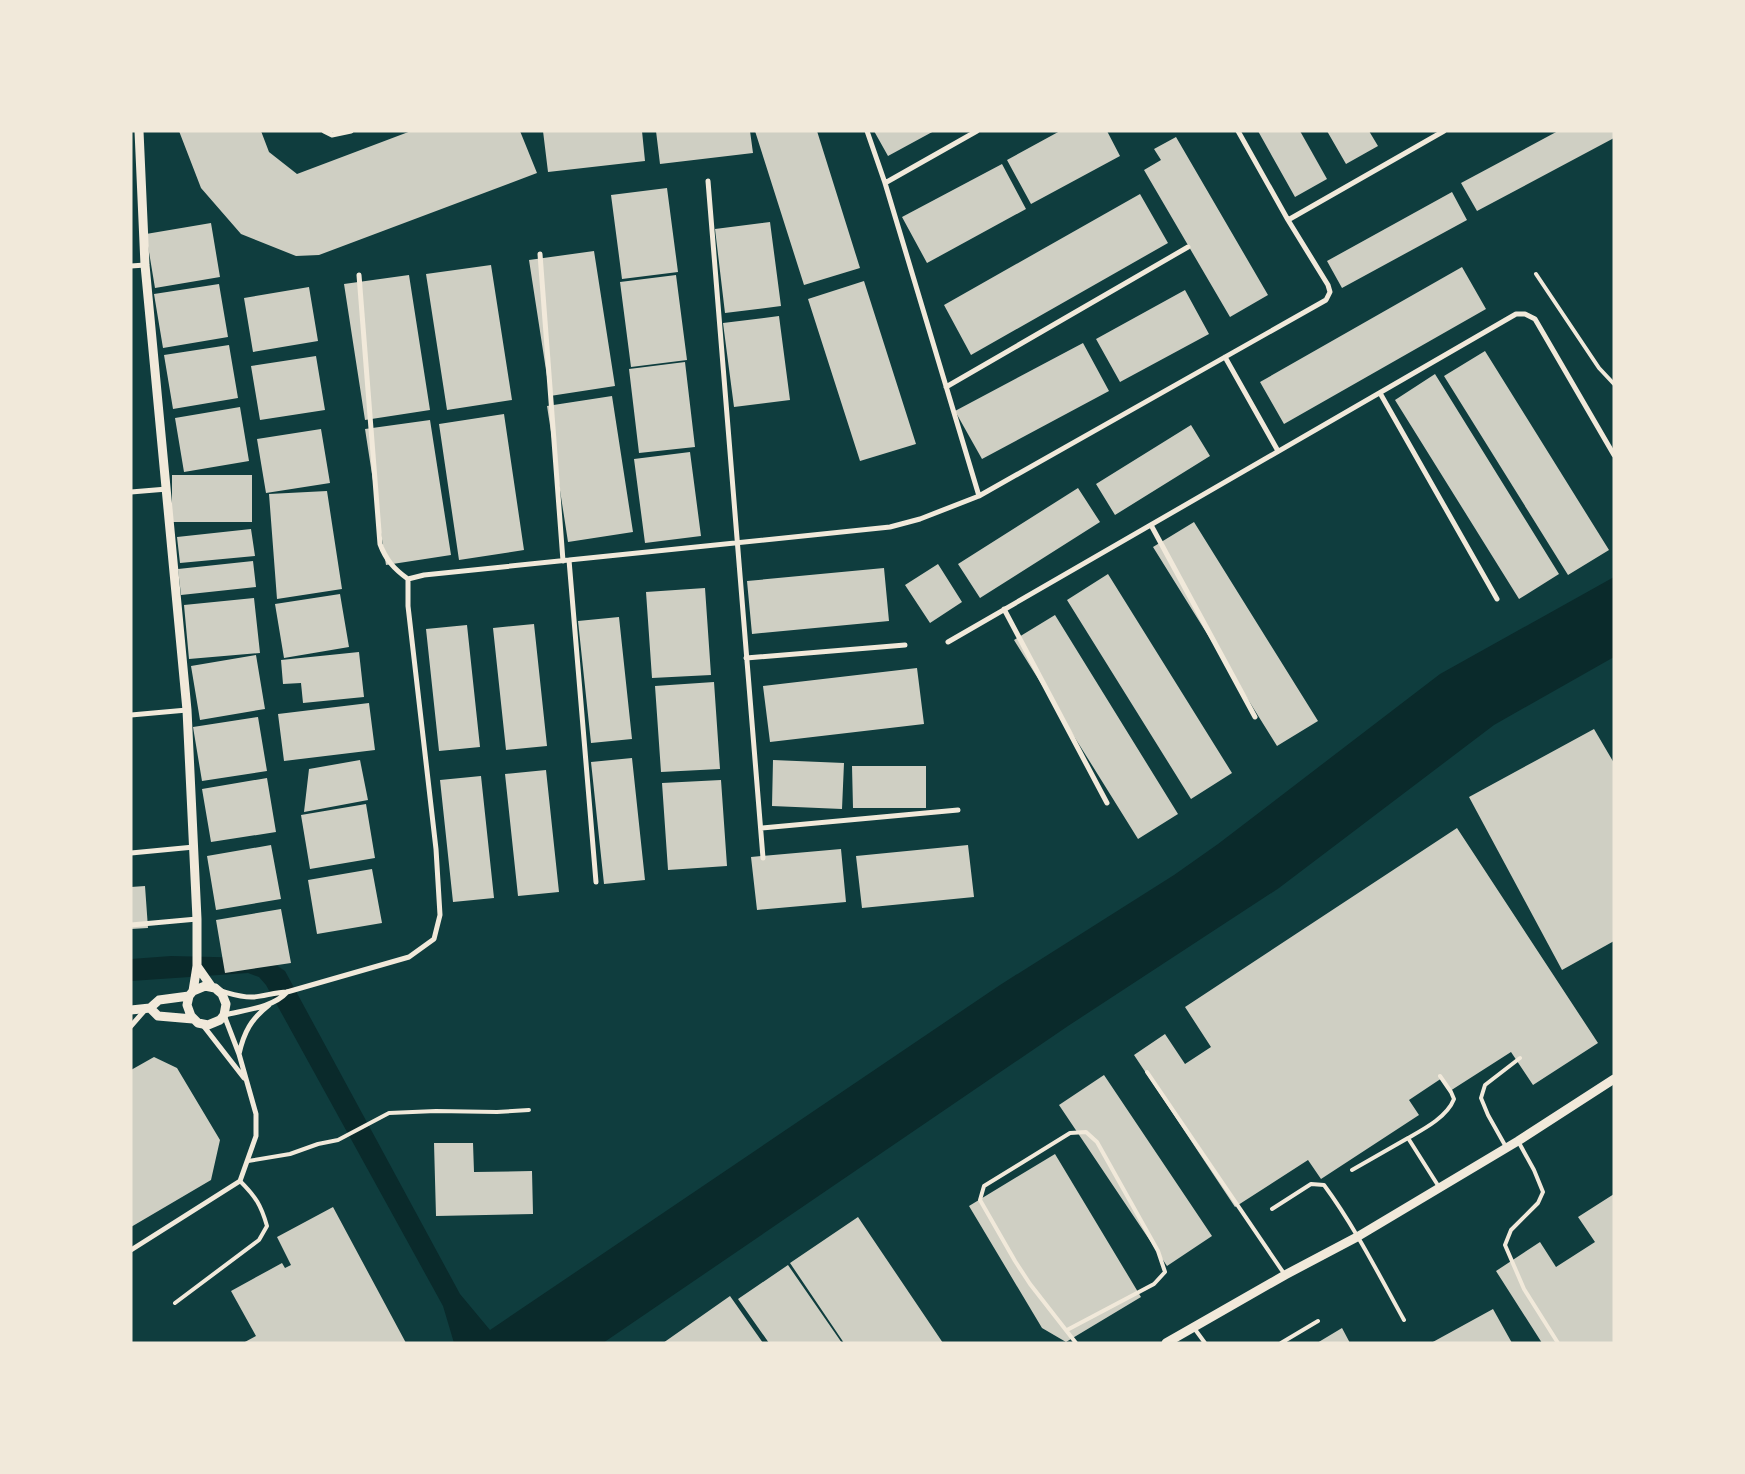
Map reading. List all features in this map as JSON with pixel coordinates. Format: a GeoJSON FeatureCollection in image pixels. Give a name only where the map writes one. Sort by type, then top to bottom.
{"type":"FeatureCollection","features":[{"type":"Feature","properties":{"kind":"street"},"geometry":{"type":"LineString","coordinates":[[140,131],[145,265],[188,710],[197,919],[197,966],[187,1005],[193,1019]]}},
{"type":"Feature","properties":{"kind":"street"},"geometry":{"type":"LineString","coordinates":[[324,131],[332,135],[351,131]]}},
{"type":"Feature","properties":{"kind":"street"},"geometry":{"type":"LineString","coordinates":[[867,131],[978,496]]}},
{"type":"Feature","properties":{"kind":"street"},"geometry":{"type":"LineString","coordinates":[[884,183],[977,131]]}},
{"type":"Feature","properties":{"kind":"street"},"geometry":{"type":"LineString","coordinates":[[359,275],[380,544],[385,558],[395,570],[408,579],[424,575],[890,527],[920,519],[978,496],[1326,300],[1330,292],[1328,285],[1288,220],[1238,131]]}},
{"type":"Feature","properties":{"kind":"street"},"geometry":{"type":"LineString","coordinates":[[1288,220],[1436,133],[1444,131]]}},
{"type":"Feature","properties":{"kind":"street"},"geometry":{"type":"LineString","coordinates":[[708,182],[763,858]]}},
{"type":"Feature","properties":{"kind":"street"},"geometry":{"type":"LineString","coordinates":[[946,387],[1188,247]]}},
{"type":"Feature","properties":{"kind":"street"},"geometry":{"type":"LineString","coordinates":[[540,254],[596,882]]}},
{"type":"Feature","properties":{"kind":"street"},"geometry":{"type":"LineString","coordinates":[[131,266],[145,265]]}},
{"type":"Feature","properties":{"kind":"street"},"geometry":{"type":"LineString","coordinates":[[948,642],[1516,314],[1525,314],[1535,319],[1614,456]]}},
{"type":"Feature","properties":{"kind":"street"},"geometry":{"type":"LineString","coordinates":[[1225,357],[1278,451]]}},
{"type":"Feature","properties":{"kind":"street"},"geometry":{"type":"LineString","coordinates":[[1380,393],[1497,600]]}},
{"type":"Feature","properties":{"kind":"street"},"geometry":{"type":"LineString","coordinates":[[131,492],[167,489]]}},
{"type":"Feature","properties":{"kind":"street"},"geometry":{"type":"LineString","coordinates":[[1151,525],[1255,717]]}},
{"type":"Feature","properties":{"kind":"street"},"geometry":{"type":"LineString","coordinates":[[131,1026],[159,1000],[191,993],[199,987],[215,988],[241,997],[287,992],[409,957],[434,939],[440,915],[436,849],[408,606],[408,579]]}},
{"type":"Feature","properties":{"kind":"street"},"geometry":{"type":"LineString","coordinates":[[1004,610],[1107,803]]}},
{"type":"Feature","properties":{"kind":"street"},"geometry":{"type":"LineString","coordinates":[[746,658],[905,645]]}},
{"type":"Feature","properties":{"kind":"street"},"geometry":{"type":"LineString","coordinates":[[131,715],[188,710]]}},
{"type":"Feature","properties":{"kind":"street"},"geometry":{"type":"LineString","coordinates":[[761,828],[958,810]]}},
{"type":"Feature","properties":{"kind":"street"},"geometry":{"type":"LineString","coordinates":[[131,853],[194,847]]}},
{"type":"Feature","properties":{"kind":"street"},"geometry":{"type":"LineString","coordinates":[[131,925],[197,919]]}},
{"type":"Feature","properties":{"kind":"street"},"geometry":{"type":"LineString","coordinates":[[131,1250],[240,1181],[256,1136],[256,1114],[239,1054],[224,1015],[225,998],[197,966]]}},
{"type":"Feature","properties":{"kind":"street"},"geometry":{"type":"LineString","coordinates":[[202,1024],[214,1023],[224,1015],[271,1003],[280,999],[287,992]]}},
{"type":"Feature","properties":{"kind":"street"},"geometry":{"type":"LineString","coordinates":[[239,1054],[242,1041],[256,1014],[271,1003]]}},
{"type":"Feature","properties":{"kind":"street"},"geometry":{"type":"LineString","coordinates":[[131,1010],[148,1009],[158,1016],[193,1019],[202,1024],[248,1083]]}},
{"type":"Feature","properties":{"kind":"street"},"geometry":{"type":"LineString","coordinates":[[1166,1343],[1285,1275],[1357,1237],[1507,1148],[1614,1079]]}},
{"type":"Feature","properties":{"kind":"lane"},"geometry":{"type":"LineString","coordinates":[[1536,274],[1599,368],[1614,384]]}},
{"type":"Feature","properties":{"kind":"lane"},"geometry":{"type":"LineString","coordinates":[[1507,1148],[1488,1115],[1481,1098],[1485,1085],[1520,1058]]}},
{"type":"Feature","properties":{"kind":"lane"},"geometry":{"type":"LineString","coordinates":[[1147,1072],[1285,1275]]}},
{"type":"Feature","properties":{"kind":"lane"},"geometry":{"type":"LineString","coordinates":[[1352,1170],[1422,1130],[1451,1106],[1454,1099],[1440,1076]]}},
{"type":"Feature","properties":{"kind":"lane"},"geometry":{"type":"LineString","coordinates":[[248,1160],[290,1154],[318,1144],[338,1140],[389,1113],[529,1110]]}},
{"type":"Feature","properties":{"kind":"lane"},"geometry":{"type":"LineString","coordinates":[[1067,1330],[1154,1284],[1165,1272],[1158,1251],[1097,1142],[1086,1132],[1070,1133],[984,1186],[980,1200],[1030,1284],[1076,1343]]}},
{"type":"Feature","properties":{"kind":"lane"},"geometry":{"type":"LineString","coordinates":[[1408,1138],[1439,1188]]}},
{"type":"Feature","properties":{"kind":"lane"},"geometry":{"type":"LineString","coordinates":[[1518,1141],[1534,1170],[1543,1192],[1538,1203],[1511,1230],[1505,1245],[1524,1289],[1558,1343]]}},
{"type":"Feature","properties":{"kind":"lane"},"geometry":{"type":"LineString","coordinates":[[175,1303],[259,1240],[267,1226],[260,1205],[254,1195],[240,1181]]}},
{"type":"Feature","properties":{"kind":"lane"},"geometry":{"type":"LineString","coordinates":[[1272,1208],[1311,1184],[1324,1185],[1357,1237],[1404,1320]]}},
{"type":"Feature","properties":{"kind":"lane"},"geometry":{"type":"LineString","coordinates":[[1281,1343],[1318,1321]]}},
{"type":"Feature","properties":{"kind":"lane"},"geometry":{"type":"LineString","coordinates":[[1194,1328],[1205,1343]]}},
{"type":"Feature","properties":{"kind":"water"},"geometry":{"type":"Polygon","coordinates":[[[1614,577],[1614,657],[1494,725],[1279,888],[1068,1026],[603,1343],[454,1343],[443,1306],[266,985],[259,977],[248,973],[131,981],[131,959],[171,956],[255,958],[273,963],[285,971],[460,1294],[490,1330],[1000,985],[1174,875],[1218,844],[1440,674],[1614,577]]]}},
{"type":"Feature","properties":{"kind":"building"},"geometry":{"type":"Polygon","coordinates":[[[179,131],[261,131],[269,152],[297,174],[411,131],[520,131],[537,173],[319,255],[296,256],[241,234],[201,188],[179,131]]]}},
{"type":"Feature","properties":{"kind":"building"},"geometry":{"type":"Polygon","coordinates":[[[543,131],[642,131],[645,161],[548,172],[543,131]]]}},
{"type":"Feature","properties":{"kind":"building"},"geometry":{"type":"Polygon","coordinates":[[[656,131],[750,131],[753,153],[660,164],[656,131]]]}},
{"type":"Feature","properties":{"kind":"building"},"geometry":{"type":"Polygon","coordinates":[[[755,131],[817,131],[860,268],[804,285],[755,131]]]}},
{"type":"Feature","properties":{"kind":"building"},"geometry":{"type":"Polygon","coordinates":[[[874,131],[934,131],[888,156],[874,131]]]}},
{"type":"Feature","properties":{"kind":"building"},"geometry":{"type":"Polygon","coordinates":[[[1060,131],[1107,131],[1120,156],[1031,204],[1007,160],[1060,131]]]}},
{"type":"Feature","properties":{"kind":"building"},"geometry":{"type":"Polygon","coordinates":[[[1258,131],[1300,131],[1327,179],[1295,197],[1258,131]]]}},
{"type":"Feature","properties":{"kind":"building"},"geometry":{"type":"Polygon","coordinates":[[[1327,131],[1369,131],[1378,146],[1346,164],[1327,131]]]}},
{"type":"Feature","properties":{"kind":"building"},"geometry":{"type":"Polygon","coordinates":[[[1558,131],[1614,131],[1614,138],[1477,211],[1461,183],[1558,131]]]}},
{"type":"Feature","properties":{"kind":"building"},"geometry":{"type":"Polygon","coordinates":[[[1176,137],[1268,295],[1230,317],[1144,170],[1161,160],[1154,149],[1176,137]]]}},
{"type":"Feature","properties":{"kind":"building"},"geometry":{"type":"Polygon","coordinates":[[[1002,164],[1026,209],[927,263],[902,217],[1002,164]]]}},
{"type":"Feature","properties":{"kind":"building"},"geometry":{"type":"Polygon","coordinates":[[[667,188],[678,272],[622,279],[611,195],[667,188]]]}},
{"type":"Feature","properties":{"kind":"building"},"geometry":{"type":"Polygon","coordinates":[[[1452,192],[1467,220],[1342,288],[1327,261],[1452,192]]]}},
{"type":"Feature","properties":{"kind":"building"},"geometry":{"type":"Polygon","coordinates":[[[1140,194],[1168,243],[971,355],[944,305],[1140,194]]]}},
{"type":"Feature","properties":{"kind":"building"},"geometry":{"type":"Polygon","coordinates":[[[770,222],[781,306],[725,313],[715,229],[770,222]]]}},
{"type":"Feature","properties":{"kind":"building"},"geometry":{"type":"Polygon","coordinates":[[[211,223],[220,277],[155,288],[146,234],[211,223]]]}},
{"type":"Feature","properties":{"kind":"building"},"geometry":{"type":"Polygon","coordinates":[[[594,251],[615,386],[550,396],[529,260],[594,251]]]}},
{"type":"Feature","properties":{"kind":"building"},"geometry":{"type":"Polygon","coordinates":[[[491,265],[512,400],[447,410],[426,274],[491,265]]]}},
{"type":"Feature","properties":{"kind":"building"},"geometry":{"type":"Polygon","coordinates":[[[1462,267],[1486,309],[1284,424],[1260,382],[1462,267]]]}},
{"type":"Feature","properties":{"kind":"building"},"geometry":{"type":"Polygon","coordinates":[[[409,275],[430,410],[365,420],[344,284],[409,275]]]}},
{"type":"Feature","properties":{"kind":"building"},"geometry":{"type":"Polygon","coordinates":[[[676,275],[687,360],[631,367],[620,282],[676,275]]]}},
{"type":"Feature","properties":{"kind":"building"},"geometry":{"type":"Polygon","coordinates":[[[864,281],[916,444],[860,461],[808,299],[864,281]]]}},
{"type":"Feature","properties":{"kind":"building"},"geometry":{"type":"Polygon","coordinates":[[[219,284],[228,337],[163,348],[154,294],[219,284]]]}},
{"type":"Feature","properties":{"kind":"building"},"geometry":{"type":"Polygon","coordinates":[[[309,287],[318,341],[253,352],[244,298],[309,287]]]}},
{"type":"Feature","properties":{"kind":"building"},"geometry":{"type":"Polygon","coordinates":[[[1185,290],[1209,334],[1120,382],[1096,339],[1185,290]]]}},
{"type":"Feature","properties":{"kind":"building"},"geometry":{"type":"Polygon","coordinates":[[[779,316],[790,400],[734,407],[723,323],[779,316]]]}},
{"type":"Feature","properties":{"kind":"building"},"geometry":{"type":"Polygon","coordinates":[[[1083,343],[1109,391],[982,459],[955,411],[1083,343]]]}},
{"type":"Feature","properties":{"kind":"building"},"geometry":{"type":"Polygon","coordinates":[[[229,345],[238,398],[173,409],[164,355],[229,345]]]}},
{"type":"Feature","properties":{"kind":"building"},"geometry":{"type":"Polygon","coordinates":[[[1485,351],[1609,550],[1568,575],[1444,376],[1485,351]]]}},
{"type":"Feature","properties":{"kind":"building"},"geometry":{"type":"Polygon","coordinates":[[[316,356],[325,410],[260,420],[251,366],[316,356]]]}},
{"type":"Feature","properties":{"kind":"building"},"geometry":{"type":"Polygon","coordinates":[[[685,362],[695,447],[639,453],[629,369],[685,362]]]}},
{"type":"Feature","properties":{"kind":"building"},"geometry":{"type":"Polygon","coordinates":[[[1435,374],[1559,574],[1519,599],[1395,400],[1435,374]]]}},
{"type":"Feature","properties":{"kind":"building"},"geometry":{"type":"Polygon","coordinates":[[[612,396],[633,532],[568,542],[547,406],[612,396]]]}},
{"type":"Feature","properties":{"kind":"building"},"geometry":{"type":"Polygon","coordinates":[[[240,407],[249,461],[184,472],[175,418],[240,407]]]}},
{"type":"Feature","properties":{"kind":"building"},"geometry":{"type":"Polygon","coordinates":[[[504,414],[524,550],[459,560],[439,424],[504,414]]]}},
{"type":"Feature","properties":{"kind":"building"},"geometry":{"type":"Polygon","coordinates":[[[430,420],[451,555],[386,565],[365,429],[430,420]]]}},
{"type":"Feature","properties":{"kind":"building"},"geometry":{"type":"Polygon","coordinates":[[[1191,425],[1210,456],[1115,515],[1096,484],[1191,425]]]}},
{"type":"Feature","properties":{"kind":"building"},"geometry":{"type":"Polygon","coordinates":[[[321,429],[330,483],[266,493],[257,439],[321,429]]]}},
{"type":"Feature","properties":{"kind":"building"},"geometry":{"type":"Polygon","coordinates":[[[690,452],[701,536],[645,543],[634,459],[690,452]]]}},
{"type":"Feature","properties":{"kind":"building"},"geometry":{"type":"Polygon","coordinates":[[[172,475],[252,475],[252,522],[172,522],[172,475]]]}},
{"type":"Feature","properties":{"kind":"building"},"geometry":{"type":"Polygon","coordinates":[[[1078,488],[1100,522],[980,598],[958,564],[1078,488]]]}},
{"type":"Feature","properties":{"kind":"building"},"geometry":{"type":"Polygon","coordinates":[[[327,491],[342,589],[277,599],[269,494],[327,491]]]}},
{"type":"Feature","properties":{"kind":"building"},"geometry":{"type":"Polygon","coordinates":[[[1194,522],[1318,721],[1277,746],[1153,547],[1194,522]]]}},
{"type":"Feature","properties":{"kind":"building"},"geometry":{"type":"Polygon","coordinates":[[[251,529],[255,556],[180,563],[177,537],[251,529]]]}},
{"type":"Feature","properties":{"kind":"building"},"geometry":{"type":"Polygon","coordinates":[[[253,561],[256,587],[181,595],[178,569],[253,561]]]}},
{"type":"Feature","properties":{"kind":"building"},"geometry":{"type":"Polygon","coordinates":[[[938,564],[962,602],[930,623],[905,585],[938,564]]]}},
{"type":"Feature","properties":{"kind":"building"},"geometry":{"type":"Polygon","coordinates":[[[884,568],[889,621],[752,634],[747,581],[884,568]]]}},
{"type":"Feature","properties":{"kind":"building"},"geometry":{"type":"Polygon","coordinates":[[[1108,574],[1232,773],[1191,799],[1067,600],[1108,574]]]}},
{"type":"Feature","properties":{"kind":"building"},"geometry":{"type":"Polygon","coordinates":[[[705,588],[711,675],[652,678],[646,592],[705,588]]]}},
{"type":"Feature","properties":{"kind":"building"},"geometry":{"type":"Polygon","coordinates":[[[340,594],[349,647],[284,658],[275,604],[340,594]]]}},
{"type":"Feature","properties":{"kind":"building"},"geometry":{"type":"Polygon","coordinates":[[[254,598],[260,653],[189,659],[184,605],[254,598]]]}},
{"type":"Feature","properties":{"kind":"building"},"geometry":{"type":"Polygon","coordinates":[[[1055,615],[1178,814],[1138,839],[1014,640],[1055,615]]]}},
{"type":"Feature","properties":{"kind":"building"},"geometry":{"type":"Polygon","coordinates":[[[619,617],[632,739],[591,743],[578,621],[619,617]]]}},
{"type":"Feature","properties":{"kind":"building"},"geometry":{"type":"Polygon","coordinates":[[[534,624],[547,746],[506,750],[493,628],[534,624]]]}},
{"type":"Feature","properties":{"kind":"building"},"geometry":{"type":"Polygon","coordinates":[[[467,625],[480,747],[439,751],[426,629],[467,625]]]}},
{"type":"Feature","properties":{"kind":"building"},"geometry":{"type":"Polygon","coordinates":[[[359,652],[364,697],[303,703],[301,683],[283,684],[281,660],[359,652]]]}},
{"type":"Feature","properties":{"kind":"building"},"geometry":{"type":"Polygon","coordinates":[[[256,655],[265,709],[200,720],[191,666],[256,655]]]}},
{"type":"Feature","properties":{"kind":"building"},"geometry":{"type":"Polygon","coordinates":[[[917,668],[924,724],[770,742],[763,686],[917,668]]]}},
{"type":"Feature","properties":{"kind":"building"},"geometry":{"type":"Polygon","coordinates":[[[714,682],[720,769],[661,772],[655,686],[714,682]]]}},
{"type":"Feature","properties":{"kind":"building"},"geometry":{"type":"Polygon","coordinates":[[[369,703],[375,750],[284,761],[278,714],[369,703]]]}},
{"type":"Feature","properties":{"kind":"building"},"geometry":{"type":"Polygon","coordinates":[[[258,717],[267,771],[202,781],[193,727],[258,717]]]}},
{"type":"Feature","properties":{"kind":"building"},"geometry":{"type":"Polygon","coordinates":[[[1594,729],[1614,763],[1614,941],[1562,970],[1469,797],[1594,729]]]}},
{"type":"Feature","properties":{"kind":"building"},"geometry":{"type":"Polygon","coordinates":[[[632,758],[645,880],[604,884],[591,762],[632,758]]]}},
{"type":"Feature","properties":{"kind":"building"},"geometry":{"type":"Polygon","coordinates":[[[360,760],[368,800],[304,812],[309,769],[360,760]]]}},
{"type":"Feature","properties":{"kind":"building"},"geometry":{"type":"Polygon","coordinates":[[[773,760],[844,763],[842,809],[772,806],[773,760]]]}},
{"type":"Feature","properties":{"kind":"building"},"geometry":{"type":"Polygon","coordinates":[[[852,766],[926,766],[926,808],[853,808],[852,766]]]}},
{"type":"Feature","properties":{"kind":"building"},"geometry":{"type":"Polygon","coordinates":[[[546,770],[559,892],[518,896],[505,774],[546,770]]]}},
{"type":"Feature","properties":{"kind":"building"},"geometry":{"type":"Polygon","coordinates":[[[481,776],[494,898],[453,902],[440,780],[481,776]]]}},
{"type":"Feature","properties":{"kind":"building"},"geometry":{"type":"Polygon","coordinates":[[[267,778],[276,832],[211,842],[202,789],[267,778]]]}},
{"type":"Feature","properties":{"kind":"building"},"geometry":{"type":"Polygon","coordinates":[[[721,780],[727,866],[668,870],[662,783],[721,780]]]}},
{"type":"Feature","properties":{"kind":"building"},"geometry":{"type":"Polygon","coordinates":[[[366,804],[375,858],[310,869],[301,815],[366,804]]]}},
{"type":"Feature","properties":{"kind":"building"},"geometry":{"type":"Polygon","coordinates":[[[1457,828],[1598,1043],[1533,1085],[1511,1052],[1450,1091],[1442,1078],[1409,1100],[1419,1115],[1321,1179],[1308,1160],[1235,1207],[1134,1055],[1165,1034],[1185,1064],[1211,1047],[1185,1007],[1457,828]]]}},
{"type":"Feature","properties":{"kind":"building"},"geometry":{"type":"Polygon","coordinates":[[[271,845],[281,899],[216,910],[207,856],[271,845]]]}},
{"type":"Feature","properties":{"kind":"building"},"geometry":{"type":"Polygon","coordinates":[[[968,845],[974,897],[862,908],[856,856],[968,845]]]}},
{"type":"Feature","properties":{"kind":"building"},"geometry":{"type":"Polygon","coordinates":[[[841,849],[846,902],[757,910],[751,857],[841,849]]]}},
{"type":"Feature","properties":{"kind":"building"},"geometry":{"type":"Polygon","coordinates":[[[372,869],[382,923],[317,934],[308,880],[372,869]]]}},
{"type":"Feature","properties":{"kind":"building"},"geometry":{"type":"Polygon","coordinates":[[[145,886],[148,928],[131,929],[131,887],[145,886]]]}},
{"type":"Feature","properties":{"kind":"building"},"geometry":{"type":"Polygon","coordinates":[[[281,909],[291,963],[225,973],[216,920],[281,909]]]}},
{"type":"Feature","properties":{"kind":"building"},"geometry":{"type":"Polygon","coordinates":[[[154,1057],[177,1068],[220,1140],[211,1180],[131,1227],[131,1070],[154,1057]]]}},
{"type":"Feature","properties":{"kind":"building"},"geometry":{"type":"Polygon","coordinates":[[[1104,1075],[1212,1236],[1167,1266],[1059,1105],[1104,1075]]]}},
{"type":"Feature","properties":{"kind":"building"},"geometry":{"type":"Polygon","coordinates":[[[434,1143],[473,1143],[474,1172],[532,1171],[533,1214],[436,1216],[434,1143]]]}},
{"type":"Feature","properties":{"kind":"building"},"geometry":{"type":"Polygon","coordinates":[[[1055,1154],[1141,1297],[1066,1342],[1042,1328],[969,1206],[1055,1154]]]}},
{"type":"Feature","properties":{"kind":"building"},"geometry":{"type":"Polygon","coordinates":[[[1614,1194],[1614,1343],[1542,1343],[1496,1271],[1540,1242],[1556,1267],[1595,1242],[1578,1217],[1614,1194]]]}},
{"type":"Feature","properties":{"kind":"building"},"geometry":{"type":"Polygon","coordinates":[[[333,1207],[406,1343],[243,1343],[256,1336],[231,1291],[282,1263],[285,1268],[291,1265],[277,1237],[333,1207]]]}},
{"type":"Feature","properties":{"kind":"building"},"geometry":{"type":"Polygon","coordinates":[[[858,1217],[943,1343],[844,1343],[790,1263],[858,1217]]]}},
{"type":"Feature","properties":{"kind":"building"},"geometry":{"type":"Polygon","coordinates":[[[788,1265],[842,1343],[769,1343],[738,1299],[788,1265]]]}},
{"type":"Feature","properties":{"kind":"building"},"geometry":{"type":"Polygon","coordinates":[[[730,1296],[763,1343],[663,1343],[730,1296]]]}},
{"type":"Feature","properties":{"kind":"building"},"geometry":{"type":"Polygon","coordinates":[[[1493,1309],[1512,1343],[1431,1343],[1493,1309]]]}},
{"type":"Feature","properties":{"kind":"building"},"geometry":{"type":"Polygon","coordinates":[[[1342,1328],[1350,1343],[1317,1343],[1342,1328]]]}}]}
